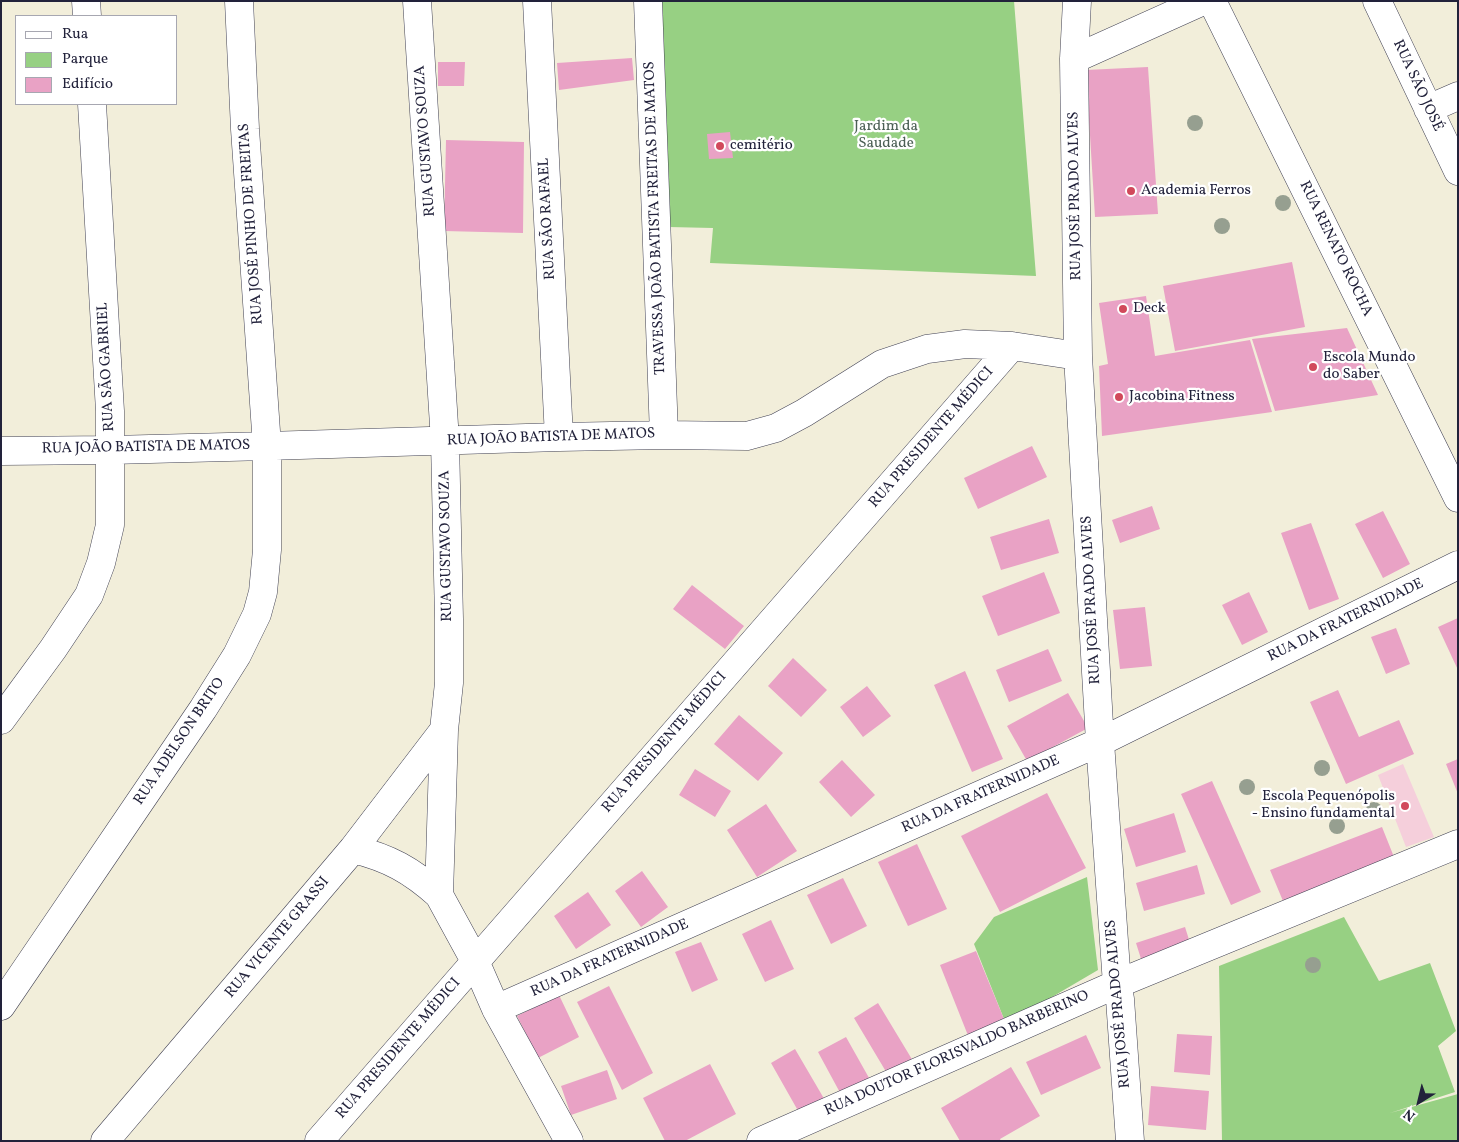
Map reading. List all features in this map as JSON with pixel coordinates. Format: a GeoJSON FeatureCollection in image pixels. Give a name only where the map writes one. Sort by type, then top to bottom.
{"type":"FeatureCollection","features":[{"type":"Feature","properties":{"kind":"street"},"geometry":{"type":"LineString","coordinates":[[86,1],[87,15]]}},
{"type":"Feature","properties":{"kind":"street","name":"RUA JOSÉ PINHO DE FREITAS"},"geometry":{"type":"LineString","coordinates":[[239,1],[245,129],[268,446]]}},
{"type":"Feature","properties":{"kind":"street","name":"RUA GUSTAVO SOUZA"},"geometry":{"type":"LineString","coordinates":[[417,1],[445,441],[449,683],[444,730],[439,895]]}},
{"type":"Feature","properties":{"kind":"street","name":"RUA SÃO RAFAEL"},"geometry":{"type":"LineString","coordinates":[[538,1],[559,437]]}},
{"type":"Feature","properties":{"kind":"street","name":"TRAVESSA JOÃO BATISTA FREITAS DE MATOS"},"geometry":{"type":"LineString","coordinates":[[648,1],[664,435]]}},
{"type":"Feature","properties":{"kind":"street","name":"RUA JOSÉ PRADO ALVES"},"geometry":{"type":"LineString","coordinates":[[1077,1],[1074,59],[1078,356],[1100,742],[1130,1141]]}},
{"type":"Feature","properties":{"kind":"street"},"geometry":{"type":"LineString","coordinates":[[1074,59],[1203,1]]}},
{"type":"Feature","properties":{"kind":"street","name":"RUA RENATO ROCHA"},"geometry":{"type":"LineString","coordinates":[[1212,1],[1458,498]]}},
{"type":"Feature","properties":{"kind":"street","name":"RUA SÃO JOSÉ"},"geometry":{"type":"LineString","coordinates":[[1377,1],[1458,171]]}},
{"type":"Feature","properties":{"kind":"street"},"geometry":{"type":"LineString","coordinates":[[1428,109],[1458,96]]}},
{"type":"Feature","properties":{"kind":"street","name":"RUA SÃO GABRIEL"},"geometry":{"type":"LineString","coordinates":[[1,720],[53,649],[89,595],[102,563],[110,525],[111,450],[107,339],[92,105]]}},
{"type":"Feature","properties":{"kind":"street","name":"RUA JOÃO BATISTA DE MATOS"},"geometry":{"type":"LineString","coordinates":[[1,451],[111,450],[559,437],[747,436],[783,425],[882,364],[927,349],[966,344],[1012,346],[1078,356]]}},
{"type":"Feature","properties":{"kind":"street","name":"RUA PRESIDENTE MÉDICI"},"geometry":{"type":"LineString","coordinates":[[319,1141],[1012,346]]}},
{"type":"Feature","properties":{"kind":"street","name":"RUA ADELSON BRITO"},"geometry":{"type":"LineString","coordinates":[[1,1006],[204,709],[241,647],[257,614],[263,592],[267,550],[268,446]]}},
{"type":"Feature","properties":{"kind":"street","name":"RUA DA FRATERNIDADE"},"geometry":{"type":"LineString","coordinates":[[496,1009],[1100,742],[1458,565]]}},
{"type":"Feature","properties":{"kind":"street","name":"RUA VICENTE GRASSI"},"geometry":{"type":"LineString","coordinates":[[105,1141],[353,849],[444,730]]}},
{"type":"Feature","properties":{"kind":"street","name":"RUA DOUTOR FLORISVALDO BARBERINO"},"geometry":{"type":"LineString","coordinates":[[761,1141],[1117,984],[1458,844]]}},
{"type":"Feature","properties":{"kind":"street"},"geometry":{"type":"LineString","coordinates":[[353,849],[379,856],[399,866],[421,879],[439,895],[475,961],[496,1009],[569,1141]]}},
{"type":"Feature","properties":{"kind":"shaded area","name":"Escola Pequenópolis - Ensino fundamental"},"geometry":{"type":"Polygon","coordinates":[[[1403,764],[1434,837],[1406,847],[1378,775],[1403,764]]]}},
{"type":"Feature","properties":{"kind":"green space","name":"Jardim da Saudade"},"geometry":{"type":"Polygon","coordinates":[[[660,1],[1014,1],[1036,276],[710,263],[713,228],[669,227],[660,1]]]}},
{"type":"Feature","properties":{"kind":"green space"},"geometry":{"type":"Polygon","coordinates":[[[1087,877],[1098,970],[1006,1024],[974,944],[994,917],[1087,877]]]}},
{"type":"Feature","properties":{"kind":"green space"},"geometry":{"type":"Polygon","coordinates":[[[1344,917],[1379,981],[1430,963],[1456,1031],[1438,1046],[1455,1092],[1390,1113],[1458,1094],[1458,1141],[1222,1141],[1219,966],[1344,917]]]}},
{"type":"Feature","properties":{"kind":"building"},"geometry":{"type":"Polygon","coordinates":[[[632,58],[634,80],[559,90],[557,63],[632,58]]]}},
{"type":"Feature","properties":{"kind":"building"},"geometry":{"type":"Polygon","coordinates":[[[438,62],[465,62],[464,86],[438,86],[438,62]]]}},
{"type":"Feature","properties":{"kind":"building"},"geometry":{"type":"Polygon","coordinates":[[[1148,67],[1158,214],[1095,217],[1086,70],[1148,67]]]}},
{"type":"Feature","properties":{"kind":"building","name":"cemitério"},"geometry":{"type":"Polygon","coordinates":[[[730,132],[733,158],[709,159],[707,134],[730,132]]]}},
{"type":"Feature","properties":{"kind":"building"},"geometry":{"type":"Polygon","coordinates":[[[446,140],[524,142],[523,233],[444,231],[446,140]]]}},
{"type":"Feature","properties":{"kind":"building"},"geometry":{"type":"Polygon","coordinates":[[[1292,262],[1305,327],[1175,351],[1163,286],[1292,262]]]}},
{"type":"Feature","properties":{"kind":"building"},"geometry":{"type":"Polygon","coordinates":[[[1146,296],[1155,356],[1250,340],[1272,412],[1102,436],[1099,366],[1108,364],[1099,303],[1146,296]]]}},
{"type":"Feature","properties":{"kind":"building","name":"Escola Mundo do Saber"},"geometry":{"type":"Polygon","coordinates":[[[1347,328],[1378,395],[1275,411],[1252,339],[1347,328]]]}},
{"type":"Feature","properties":{"kind":"building"},"geometry":{"type":"Polygon","coordinates":[[[1032,446],[1047,477],[978,509],[964,478],[1032,446]]]}},
{"type":"Feature","properties":{"kind":"building"},"geometry":{"type":"Polygon","coordinates":[[[1152,506],[1160,529],[1120,543],[1112,520],[1152,506]]]}},
{"type":"Feature","properties":{"kind":"building"},"geometry":{"type":"Polygon","coordinates":[[[1383,511],[1410,564],[1383,578],[1355,524],[1383,511]]]}},
{"type":"Feature","properties":{"kind":"building"},"geometry":{"type":"Polygon","coordinates":[[[1049,519],[1059,553],[1001,570],[990,537],[1049,519]]]}},
{"type":"Feature","properties":{"kind":"building"},"geometry":{"type":"Polygon","coordinates":[[[1311,523],[1339,599],[1309,610],[1281,533],[1311,523]]]}},
{"type":"Feature","properties":{"kind":"building"},"geometry":{"type":"Polygon","coordinates":[[[1044,572],[1060,613],[998,636],[982,596],[1044,572]]]}},
{"type":"Feature","properties":{"kind":"building"},"geometry":{"type":"Polygon","coordinates":[[[692,585],[744,626],[725,649],[673,609],[692,585]]]}},
{"type":"Feature","properties":{"kind":"building"},"geometry":{"type":"Polygon","coordinates":[[[1249,592],[1268,632],[1242,645],[1222,605],[1249,592]]]}},
{"type":"Feature","properties":{"kind":"building"},"geometry":{"type":"Polygon","coordinates":[[[1145,607],[1152,666],[1120,669],[1113,610],[1145,607]]]}},
{"type":"Feature","properties":{"kind":"building"},"geometry":{"type":"Polygon","coordinates":[[[1458,618],[1458,670],[1438,627],[1458,618]]]}},
{"type":"Feature","properties":{"kind":"building"},"geometry":{"type":"Polygon","coordinates":[[[1396,628],[1410,664],[1386,674],[1371,637],[1396,628]]]}},
{"type":"Feature","properties":{"kind":"building"},"geometry":{"type":"Polygon","coordinates":[[[1048,649],[1062,681],[1009,702],[996,670],[1048,649]]]}},
{"type":"Feature","properties":{"kind":"building"},"geometry":{"type":"Polygon","coordinates":[[[793,658],[827,690],[801,717],[768,686],[793,658]]]}},
{"type":"Feature","properties":{"kind":"building"},"geometry":{"type":"Polygon","coordinates":[[[965,671],[1003,759],[972,772],[934,685],[965,671]]]}},
{"type":"Feature","properties":{"kind":"building"},"geometry":{"type":"Polygon","coordinates":[[[867,686],[891,716],[863,737],[840,707],[867,686]]]}},
{"type":"Feature","properties":{"kind":"building"},"geometry":{"type":"Polygon","coordinates":[[[1338,690],[1359,737],[1399,720],[1414,754],[1346,784],[1310,702],[1338,690]]]}},
{"type":"Feature","properties":{"kind":"building"},"geometry":{"type":"Polygon","coordinates":[[[1068,693],[1088,728],[1027,761],[1007,726],[1068,693]]]}},
{"type":"Feature","properties":{"kind":"building"},"geometry":{"type":"Polygon","coordinates":[[[739,715],[783,753],[758,781],[714,744],[739,715]]]}},
{"type":"Feature","properties":{"kind":"building"},"geometry":{"type":"Polygon","coordinates":[[[1458,759],[1458,794],[1446,764],[1458,759]]]}},
{"type":"Feature","properties":{"kind":"building"},"geometry":{"type":"Polygon","coordinates":[[[842,760],[875,795],[851,817],[819,782],[842,760]]]}},
{"type":"Feature","properties":{"kind":"building"},"geometry":{"type":"Polygon","coordinates":[[[695,769],[731,791],[715,817],[679,795],[695,769]]]}},
{"type":"Feature","properties":{"kind":"building"},"geometry":{"type":"Polygon","coordinates":[[[1212,781],[1261,892],[1231,905],[1181,794],[1212,781]]]}},
{"type":"Feature","properties":{"kind":"building"},"geometry":{"type":"Polygon","coordinates":[[[1047,793],[1086,868],[1000,912],[961,836],[1047,793]]]}},
{"type":"Feature","properties":{"kind":"building"},"geometry":{"type":"Polygon","coordinates":[[[766,804],[797,851],[757,877],[727,830],[766,804]]]}},
{"type":"Feature","properties":{"kind":"building"},"geometry":{"type":"Polygon","coordinates":[[[1174,813],[1186,852],[1136,867],[1124,829],[1174,813]]]}},
{"type":"Feature","properties":{"kind":"building"},"geometry":{"type":"Polygon","coordinates":[[[1382,827],[1394,857],[1283,901],[1270,870],[1382,827]]]}},
{"type":"Feature","properties":{"kind":"building"},"geometry":{"type":"Polygon","coordinates":[[[917,844],[947,909],[908,926],[878,862],[917,844]]]}},
{"type":"Feature","properties":{"kind":"building"},"geometry":{"type":"Polygon","coordinates":[[[1197,865],[1205,894],[1144,911],[1136,883],[1197,865]]]}},
{"type":"Feature","properties":{"kind":"building"},"geometry":{"type":"Polygon","coordinates":[[[642,871],[668,907],[641,927],[615,891],[642,871]]]}},
{"type":"Feature","properties":{"kind":"building"},"geometry":{"type":"Polygon","coordinates":[[[843,878],[867,926],[831,944],[807,895],[843,878]]]}},
{"type":"Feature","properties":{"kind":"building"},"geometry":{"type":"Polygon","coordinates":[[[588,892],[611,925],[576,949],[554,916],[588,892]]]}},
{"type":"Feature","properties":{"kind":"building"},"geometry":{"type":"Polygon","coordinates":[[[771,920],[794,969],[765,982],[742,934],[771,920]]]}},
{"type":"Feature","properties":{"kind":"building"},"geometry":{"type":"Polygon","coordinates":[[[1185,927],[1191,946],[1142,962],[1136,943],[1185,927]]]}},
{"type":"Feature","properties":{"kind":"building"},"geometry":{"type":"Polygon","coordinates":[[[701,942],[718,980],[692,992],[675,952],[701,942]]]}},
{"type":"Feature","properties":{"kind":"building"},"geometry":{"type":"Polygon","coordinates":[[[976,951],[1006,1024],[969,1038],[940,965],[976,951]]]}},
{"type":"Feature","properties":{"kind":"building"},"geometry":{"type":"Polygon","coordinates":[[[609,986],[653,1073],[622,1090],[577,1002],[609,986]]]}},
{"type":"Feature","properties":{"kind":"building"},"geometry":{"type":"Polygon","coordinates":[[[559,995],[579,1037],[538,1058],[517,1016],[559,995]]]}},
{"type":"Feature","properties":{"kind":"building"},"geometry":{"type":"Polygon","coordinates":[[[878,1003],[913,1061],[888,1075],[854,1018],[878,1003]]]}},
{"type":"Feature","properties":{"kind":"building"},"geometry":{"type":"Polygon","coordinates":[[[1177,1034],[1212,1036],[1210,1075],[1174,1072],[1177,1034]]]}},
{"type":"Feature","properties":{"kind":"building"},"geometry":{"type":"Polygon","coordinates":[[[1086,1035],[1101,1068],[1041,1095],[1026,1062],[1086,1035]]]}},
{"type":"Feature","properties":{"kind":"building"},"geometry":{"type":"Polygon","coordinates":[[[846,1037],[873,1085],[844,1100],[818,1052],[846,1037]]]}},
{"type":"Feature","properties":{"kind":"building"},"geometry":{"type":"Polygon","coordinates":[[[795,1049],[826,1102],[801,1116],[771,1063],[795,1049]]]}},
{"type":"Feature","properties":{"kind":"building"},"geometry":{"type":"Polygon","coordinates":[[[710,1064],[736,1114],[685,1141],[665,1141],[643,1098],[710,1064]]]}},
{"type":"Feature","properties":{"kind":"building"},"geometry":{"type":"Polygon","coordinates":[[[1011,1067],[1040,1116],[1000,1139],[1001,1141],[960,1141],[941,1108],[1011,1067]]]}},
{"type":"Feature","properties":{"kind":"building"},"geometry":{"type":"Polygon","coordinates":[[[607,1070],[617,1099],[571,1115],[561,1086],[607,1070]]]}},
{"type":"Feature","properties":{"kind":"building"},"geometry":{"type":"Polygon","coordinates":[[[1151,1086],[1209,1091],[1206,1130],[1148,1125],[1151,1086]]]}},
{"type":"Feature","properties":{"kind":"place","name":"cemitério"},"geometry":{"type":"Point","coordinates":[720,146]}},
{"type":"Feature","properties":{"kind":"place","name":"Academia Ferros"},"geometry":{"type":"Point","coordinates":[1131,191]}},
{"type":"Feature","properties":{"kind":"place","name":"Deck"},"geometry":{"type":"Point","coordinates":[1123,309]}},
{"type":"Feature","properties":{"kind":"place","name":"Escola Mundo do Saber"},"geometry":{"type":"Point","coordinates":[1313,367]}},
{"type":"Feature","properties":{"kind":"place","name":"Jacobina Fitness"},"geometry":{"type":"Point","coordinates":[1119,397]}},
{"type":"Feature","properties":{"kind":"place","name":"Escola Pequenópolis - Ensino fundamental"},"geometry":{"type":"Point","coordinates":[1405,806]}}]}
